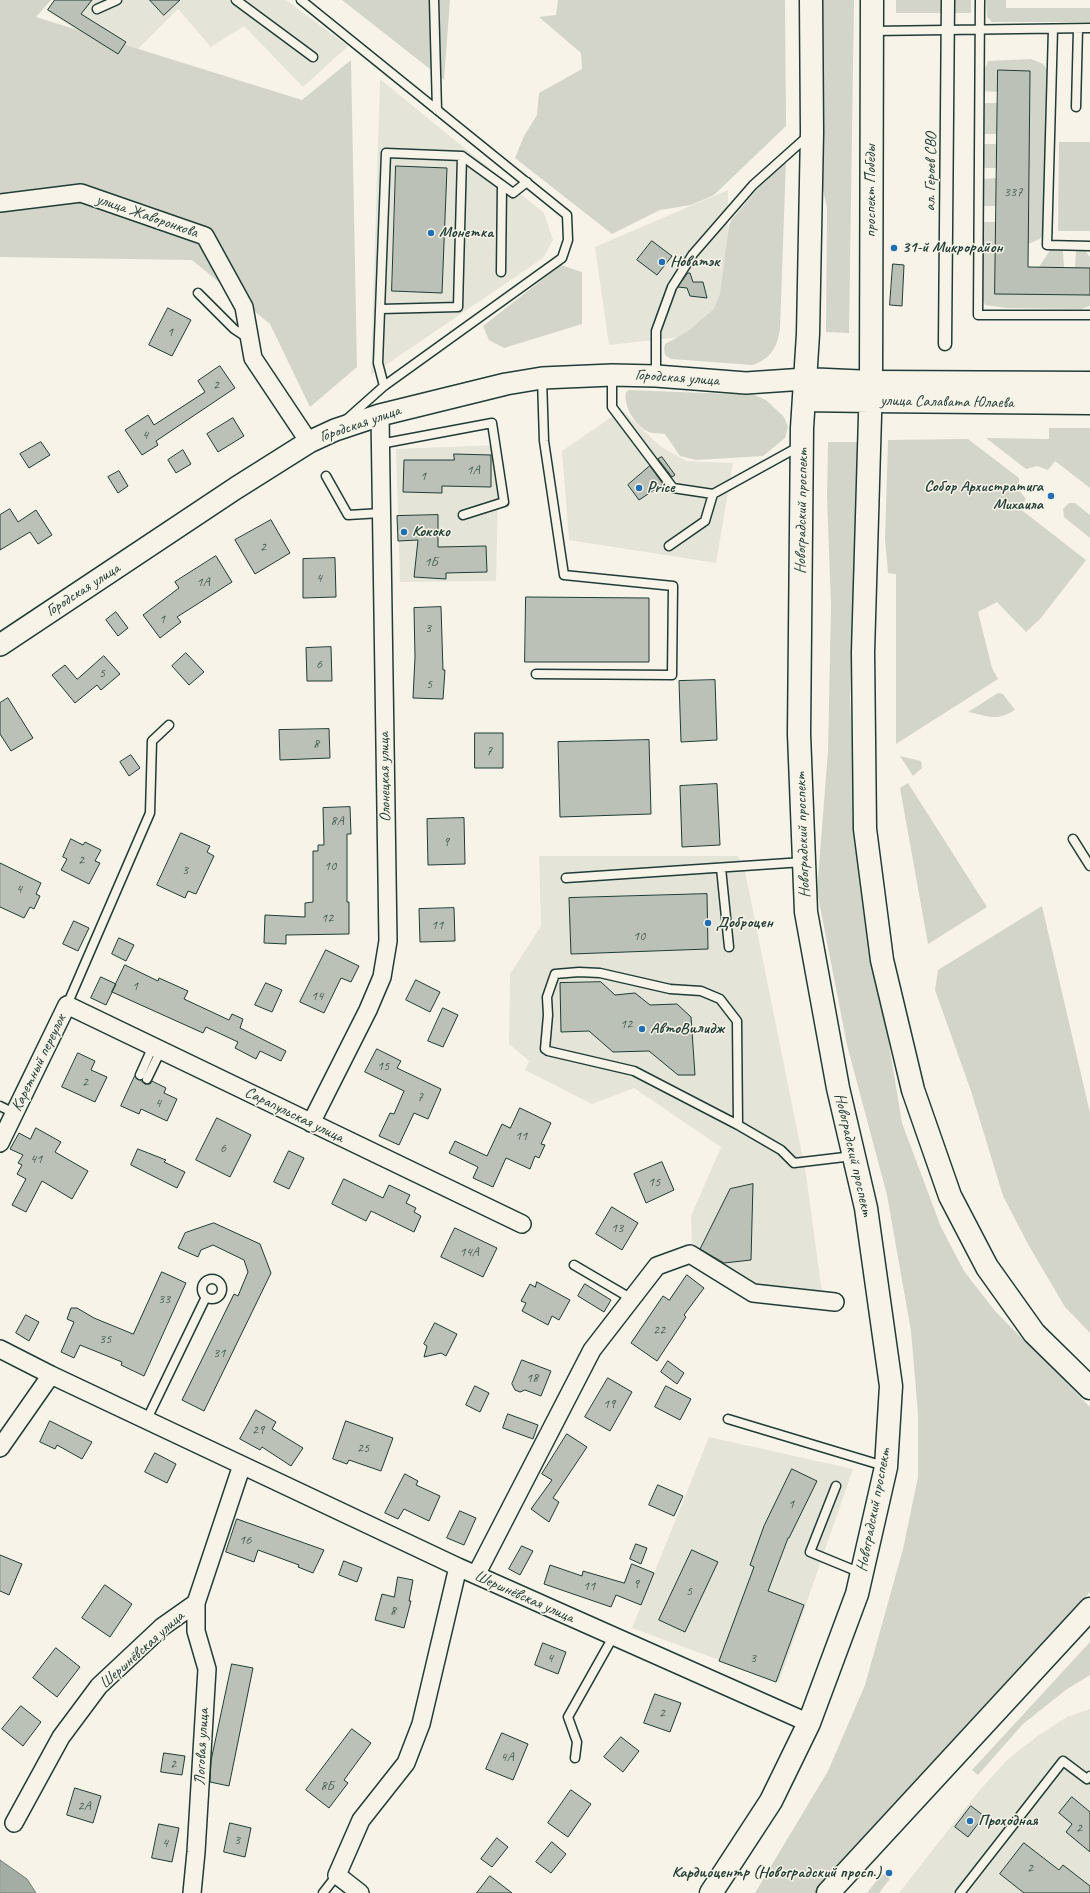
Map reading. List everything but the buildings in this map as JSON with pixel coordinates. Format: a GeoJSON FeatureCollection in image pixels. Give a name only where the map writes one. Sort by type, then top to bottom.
{"type":"FeatureCollection","features":[{"type":"Feature","properties":{"kind":"main road"},"geometry":{"type":"LineString","coordinates":[[804,390],[812,132],[811,0]]}},
{"type":"Feature","properties":{"kind":"main road","name":"проспект Победы"},"geometry":{"type":"LineString","coordinates":[[870,391],[872,0]]}},
{"type":"Feature","properties":{"kind":"main road","name":"улица Салавата Юлаева"},"geometry":{"type":"LineString","coordinates":[[842,381],[870,391],[1090,383]]}},
{"type":"Feature","properties":{"kind":"main road","name":"Городская улица"},"geometry":{"type":"LineString","coordinates":[[804,390],[842,381]]}},
{"type":"Feature","properties":{"kind":"main road","name":"улица Салавата Юлаева"},"geometry":{"type":"LineString","coordinates":[[804,390],[870,391],[1090,403]]}},
{"type":"Feature","properties":{"kind":"main road","name":"Новоградский проспект"},"geometry":{"type":"LineString","coordinates":[[711,1893],[771,1801],[809,1723],[857,1594],[886,1467],[891,1386],[866,1208],[838,1088],[806,912],[799,734],[804,390]]}},
{"type":"Feature","properties":{"kind":"main road"},"geometry":{"type":"LineString","coordinates":[[870,391],[863,652],[865,829],[882,960],[914,1090],[950,1196],[987,1267],[1034,1333],[1090,1388]]}},
{"type":"Feature","properties":{"kind":"main road"},"geometry":{"type":"LineString","coordinates":[[828,1893],[1090,1609]]}},
{"type":"Feature","properties":{"kind":"street","name":"ал. Героев СВО"},"geometry":{"type":"LineString","coordinates":[[945,344],[948,0]]}},
{"type":"Feature","properties":{"kind":"street","name":"улица Жаворонкова"},"geometry":{"type":"LineString","coordinates":[[0,203],[81,193],[205,236],[244,307],[253,358],[309,442]]}},
{"type":"Feature","properties":{"kind":"street","name":"Городская улица"},"geometry":{"type":"LineString","coordinates":[[0,645],[309,442],[335,430],[380,415],[483,390],[542,378],[612,375],[656,376],[752,383],[804,390]]}},
{"type":"Feature","properties":{"kind":"street","name":"Олонецкая улица"},"geometry":{"type":"LineString","coordinates":[[311,1123],[368,1010],[382,977],[388,941],[380,415]]}},
{"type":"Feature","properties":{"kind":"street","name":"Сарапульская улица"},"geometry":{"type":"LineString","coordinates":[[67,1005],[522,1224]]}},
{"type":"Feature","properties":{"kind":"street","name":"Каретный переулок"},"geometry":{"type":"LineString","coordinates":[[0,1143],[7,1110],[67,1005]]}},
{"type":"Feature","properties":{"kind":"street"},"geometry":{"type":"LineString","coordinates":[[476,1574],[592,1350],[657,1266],[690,1254],[753,1293],[835,1302]]}},
{"type":"Feature","properties":{"kind":"street","name":"Шершнёвская улица"},"geometry":{"type":"LineString","coordinates":[[0,1349],[51,1375],[458,1567],[809,1723]]}},
{"type":"Feature","properties":{"kind":"street"},"geometry":{"type":"LineString","coordinates":[[0,1448],[51,1375]]}},
{"type":"Feature","properties":{"kind":"street","name":"Шершнёвская улица"},"geometry":{"type":"LineString","coordinates":[[14,1822],[61,1737],[99,1686],[162,1627],[196,1603],[242,1464]]}},
{"type":"Feature","properties":{"kind":"street"},"geometry":{"type":"LineString","coordinates":[[360,1893],[337,1876],[361,1820],[406,1763],[421,1724],[458,1567]]}},
{"type":"Feature","properties":{"kind":"street","name":"Логовая улица"},"geometry":{"type":"LineString","coordinates":[[192,1893],[196,1852],[207,1669],[196,1631],[196,1603]]}},
{"type":"Feature","properties":{"kind":"lane"},"geometry":{"type":"LineString","coordinates":[[97,9],[117,0]]}},
{"type":"Feature","properties":{"kind":"lane"},"geometry":{"type":"LineString","coordinates":[[236,0],[313,57]]}},
{"type":"Feature","properties":{"kind":"lane"},"geometry":{"type":"LineString","coordinates":[[301,0],[567,216],[568,240],[562,258],[384,386],[335,430]]}},
{"type":"Feature","properties":{"kind":"lane"},"geometry":{"type":"LineString","coordinates":[[434,0],[437,110]]}},
{"type":"Feature","properties":{"kind":"lane"},"geometry":{"type":"LineString","coordinates":[[980,0],[978,315],[1090,315]]}},
{"type":"Feature","properties":{"kind":"lane"},"geometry":{"type":"LineString","coordinates":[[872,31],[1090,28]]}},
{"type":"Feature","properties":{"kind":"lane"},"geometry":{"type":"LineString","coordinates":[[1053,29],[1047,245],[1090,246]]}},
{"type":"Feature","properties":{"kind":"lane"},"geometry":{"type":"LineString","coordinates":[[1076,107],[1078,29]]}},
{"type":"Feature","properties":{"kind":"lane"},"geometry":{"type":"LineString","coordinates":[[656,376],[656,331],[672,287],[693,254],[753,185],[812,132]]}},
{"type":"Feature","properties":{"kind":"lane"},"geometry":{"type":"LineString","coordinates":[[384,386],[378,363],[386,153],[462,156],[514,193],[527,182]]}},
{"type":"Feature","properties":{"kind":"lane"},"geometry":{"type":"LineString","coordinates":[[381,309],[458,307],[462,156]]}},
{"type":"Feature","properties":{"kind":"lane"},"geometry":{"type":"LineString","coordinates":[[501,272],[502,185]]}},
{"type":"Feature","properties":{"kind":"lane"},"geometry":{"type":"LineString","coordinates":[[198,293],[234,329],[250,339]]}},
{"type":"Feature","properties":{"kind":"lane"},"geometry":{"type":"LineString","coordinates":[[612,375],[612,407],[673,488],[714,494],[803,445]]}},
{"type":"Feature","properties":{"kind":"lane"},"geometry":{"type":"LineString","coordinates":[[536,674],[672,675],[673,586],[564,575],[544,441],[542,378]]}},
{"type":"Feature","properties":{"kind":"lane"},"geometry":{"type":"LineString","coordinates":[[380,444],[492,423],[504,502],[463,515]]}},
{"type":"Feature","properties":{"kind":"lane"},"geometry":{"type":"LineString","coordinates":[[326,476],[348,515],[381,514]]}},
{"type":"Feature","properties":{"kind":"lane"},"geometry":{"type":"LineString","coordinates":[[670,546],[705,521],[714,494]]}},
{"type":"Feature","properties":{"kind":"lane"},"geometry":{"type":"LineString","coordinates":[[67,1005],[150,813],[152,742],[170,725]]}},
{"type":"Feature","properties":{"kind":"lane"},"geometry":{"type":"LineString","coordinates":[[1073,839],[1090,866]]}},
{"type":"Feature","properties":{"kind":"lane"},"geometry":{"type":"LineString","coordinates":[[566,878],[804,862]]}},
{"type":"Feature","properties":{"kind":"lane"},"geometry":{"type":"LineString","coordinates":[[721,868],[729,947]]}},
{"type":"Feature","properties":{"kind":"lane"},"geometry":{"type":"LineString","coordinates":[[738,1125],[737,1021],[720,999],[701,990],[670,989],[600,973],[579,972],[555,974],[547,997],[548,1015],[545,1049],[548,1051],[634,1071],[738,1125],[781,1150],[794,1163],[854,1156]]}},
{"type":"Feature","properties":{"kind":"lane"},"geometry":{"type":"LineString","coordinates":[[144,1077],[157,1048]]}},
{"type":"Feature","properties":{"kind":"lane"},"geometry":{"type":"LineString","coordinates":[[574,1265],[632,1299]]}},
{"type":"Feature","properties":{"kind":"lane"},"geometry":{"type":"LineString","coordinates":[[147,1419],[206,1297]]}},
{"type":"Feature","properties":{"kind":"lane"},"geometry":{"type":"LineString","coordinates":[[728,1419],[886,1467]]}},
{"type":"Feature","properties":{"kind":"lane"},"geometry":{"type":"LineString","coordinates":[[836,1486],[810,1552],[861,1574]]}},
{"type":"Feature","properties":{"kind":"lane"},"geometry":{"type":"LineString","coordinates":[[576,1758],[578,1742],[568,1717],[613,1637]]}},
{"type":"Feature","properties":{"kind":"lane"},"geometry":{"type":"LineString","coordinates":[[960,1893],[1063,1761],[1087,1780],[1090,1776]]}},
{"type":"Feature","properties":{"kind":"lane"},"geometry":{"type":"LineString","coordinates":[[322,1893],[337,1876]]}},
{"type":"Feature","properties":{"kind":"shaded area"},"geometry":{"type":"Polygon","coordinates":[[[0,0],[51,0],[36,17],[302,100],[351,60],[357,367],[310,407],[270,324],[192,260],[0,257],[0,0]]]}},
{"type":"Feature","properties":{"kind":"shaded area"},"geometry":{"type":"Polygon","coordinates":[[[55,0],[286,0],[348,46],[303,87],[244,26],[211,47],[178,9],[125,62],[46,10],[55,0]]]}},
{"type":"Feature","properties":{"kind":"shaded area"},"geometry":{"type":"Polygon","coordinates":[[[342,0],[450,0],[444,80],[342,0]]]}},
{"type":"Feature","properties":{"kind":"shaded area"},"geometry":{"type":"Polygon","coordinates":[[[558,0],[785,0],[786,126],[714,195],[691,205],[660,210],[612,234],[515,158],[524,136],[537,115],[539,93],[582,69],[581,53],[539,17],[556,15],[558,0]]]}},
{"type":"Feature","properties":{"kind":"shaded area"},"geometry":{"type":"Polygon","coordinates":[[[823,0],[854,0],[849,333],[826,332],[827,208],[820,176],[823,0]]]}},
{"type":"Feature","properties":{"kind":"shaded area"},"geometry":{"type":"Polygon","coordinates":[[[896,0],[971,0],[971,13],[896,13],[896,0]]]}},
{"type":"Feature","properties":{"kind":"shaded area"},"geometry":{"type":"Polygon","coordinates":[[[986,0],[1006,0],[1006,8],[1090,8],[1090,22],[992,22],[987,17],[986,0]]]}},
{"type":"Feature","properties":{"kind":"shaded area"},"geometry":{"type":"Polygon","coordinates":[[[1031,59],[1043,64],[1048,71],[1043,232],[1040,239],[1028,244],[1030,71],[998,70],[998,92],[984,91],[985,69],[988,61],[1031,59]]]}},
{"type":"Feature","properties":{"kind":"shaded area"},"geometry":{"type":"Polygon","coordinates":[[[380,79],[544,213],[553,240],[543,258],[371,375],[380,79]]]}},
{"type":"Feature","properties":{"kind":"shaded area"},"geometry":{"type":"Polygon","coordinates":[[[983,103],[998,103],[997,134],[984,134],[983,103]]]}},
{"type":"Feature","properties":{"kind":"shaded area"},"geometry":{"type":"Polygon","coordinates":[[[1059,142],[1090,142],[1090,231],[1058,231],[1059,142]]]}},
{"type":"Feature","properties":{"kind":"shaded area"},"geometry":{"type":"Polygon","coordinates":[[[983,144],[997,144],[997,168],[983,168],[983,144]]]}},
{"type":"Feature","properties":{"kind":"shaded area"},"geometry":{"type":"Polygon","coordinates":[[[783,159],[786,160],[780,329],[775,347],[769,356],[753,365],[671,359],[665,355],[665,344],[687,332],[714,309],[720,294],[729,225],[732,219],[783,159]]]}},
{"type":"Feature","properties":{"kind":"shaded area"},"geometry":{"type":"Polygon","coordinates":[[[997,178],[997,206],[983,206],[983,179],[997,178]]]}},
{"type":"Feature","properties":{"kind":"shaded area"},"geometry":{"type":"Polygon","coordinates":[[[728,190],[727,332],[609,345],[595,247],[728,190]]]}},
{"type":"Feature","properties":{"kind":"shaded area"},"geometry":{"type":"Polygon","coordinates":[[[996,222],[996,294],[1090,295],[1090,306],[1081,309],[1007,308],[985,305],[983,300],[983,223],[996,222]]]}},
{"type":"Feature","properties":{"kind":"shaded area"},"geometry":{"type":"Polygon","coordinates":[[[1084,249],[1090,257],[1090,268],[1075,268],[1076,251],[1084,249]]]}},
{"type":"Feature","properties":{"kind":"shaded area"},"geometry":{"type":"Polygon","coordinates":[[[1050,250],[1063,250],[1064,268],[1039,267],[1050,250]]]}},
{"type":"Feature","properties":{"kind":"shaded area"},"geometry":{"type":"Polygon","coordinates":[[[561,265],[582,272],[582,324],[504,348],[489,340],[483,326],[561,265]]]}},
{"type":"Feature","properties":{"kind":"shaded area"},"geometry":{"type":"Polygon","coordinates":[[[629,390],[754,395],[766,400],[784,417],[788,427],[785,438],[763,456],[696,460],[680,456],[665,434],[651,433],[639,425],[631,415],[626,403],[626,392],[629,390]]]}},
{"type":"Feature","properties":{"kind":"shaded area"},"geometry":{"type":"Polygon","coordinates":[[[622,410],[661,447],[687,461],[733,463],[716,563],[569,540],[562,451],[622,410]]]}},
{"type":"Feature","properties":{"kind":"shaded area"},"geometry":{"type":"Polygon","coordinates":[[[1049,428],[1090,428],[1090,488],[1055,461],[1048,470],[1037,466],[1026,469],[986,438],[1049,439],[1049,428]]]}},
{"type":"Feature","properties":{"kind":"shaded area"},"geometry":{"type":"Polygon","coordinates":[[[968,439],[1019,478],[1019,490],[1026,499],[1019,508],[1086,560],[1040,619],[1026,632],[997,602],[978,612],[992,668],[998,679],[896,744],[896,574],[888,573],[885,539],[888,440],[968,439]]]}},
{"type":"Feature","properties":{"kind":"shaded area"},"geometry":{"type":"Polygon","coordinates":[[[828,442],[859,442],[850,698],[854,780],[863,887],[902,1123],[941,1227],[964,1271],[995,1311],[1090,1407],[1090,1592],[820,1893],[755,1893],[828,1771],[865,1685],[903,1549],[918,1477],[918,1414],[911,1331],[887,1195],[847,1045],[817,891],[828,751],[831,606],[827,497],[828,442]]]}},
{"type":"Feature","properties":{"kind":"shaded area"},"geometry":{"type":"Polygon","coordinates":[[[499,445],[496,581],[400,582],[396,449],[499,445]]]}},
{"type":"Feature","properties":{"kind":"shaded area"},"geometry":{"type":"Polygon","coordinates":[[[1069,503],[1075,503],[1090,515],[1090,538],[1064,517],[1063,509],[1069,503]]]}},
{"type":"Feature","properties":{"kind":"shaded area"},"geometry":{"type":"Polygon","coordinates":[[[998,693],[1003,694],[1015,710],[997,717],[968,712],[998,693]]]}},
{"type":"Feature","properties":{"kind":"shaded area"},"geometry":{"type":"Polygon","coordinates":[[[900,756],[921,761],[922,768],[913,776],[900,756]]]}},
{"type":"Feature","properties":{"kind":"shaded area"},"geometry":{"type":"Polygon","coordinates":[[[908,783],[987,907],[928,944],[900,788],[908,783]]]}},
{"type":"Feature","properties":{"kind":"shaded area"},"geometry":{"type":"Polygon","coordinates":[[[539,856],[738,856],[745,871],[806,1174],[822,1293],[753,1287],[692,1248],[691,1216],[721,1147],[634,1088],[592,1104],[525,1070],[529,1061],[509,1044],[510,974],[541,926],[539,856]]]}},
{"type":"Feature","properties":{"kind":"shaded area"},"geometry":{"type":"Polygon","coordinates":[[[1042,906],[1090,1113],[1090,1333],[1065,1307],[1029,1246],[1003,1196],[971,1091],[935,990],[938,970],[1042,906]]]}},
{"type":"Feature","properties":{"kind":"shaded area"},"geometry":{"type":"Polygon","coordinates":[[[709,1437],[853,1469],[779,1682],[632,1628],[709,1437]]]}},
{"type":"Feature","properties":{"kind":"shaded area"},"geometry":{"type":"Polygon","coordinates":[[[1090,1642],[1090,1675],[1067,1689],[1023,1724],[978,1775],[972,1770],[1090,1642]]]}},
{"type":"Feature","properties":{"kind":"shaded area"},"geometry":{"type":"Polygon","coordinates":[[[1090,1709],[1090,1893],[899,1893],[978,1792],[1008,1759],[1039,1735],[1067,1717],[1090,1709]]]}},
{"type":"Feature","properties":{"kind":"shaded area"},"geometry":{"type":"Polygon","coordinates":[[[0,1860],[27,1879],[36,1893],[0,1893],[0,1860]]]}},
{"type":"Feature","properties":{"kind":"shaded area"},"geometry":{"type":"Polygon","coordinates":[[[885,1874],[890,1879],[879,1893],[867,1893],[881,1875],[885,1874]]]}},
{"type":"Feature","properties":{"kind":"place","name":"Монетка"},"geometry":{"type":"Point","coordinates":[431,233]}},
{"type":"Feature","properties":{"kind":"place","name":"31-й Микрорайон"},"geometry":{"type":"Point","coordinates":[894,248]}},
{"type":"Feature","properties":{"kind":"place","name":"Новатэк"},"geometry":{"type":"Point","coordinates":[662,262]}},
{"type":"Feature","properties":{"kind":"place","name":"Price"},"geometry":{"type":"Point","coordinates":[639,488]}},
{"type":"Feature","properties":{"kind":"place","name":"Собор Архистратига Михаила"},"geometry":{"type":"Point","coordinates":[1051,496]}},
{"type":"Feature","properties":{"kind":"place","name":"Кококо"},"geometry":{"type":"Point","coordinates":[404,532]}},
{"type":"Feature","properties":{"kind":"place","name":"Доброцен"},"geometry":{"type":"Point","coordinates":[708,923]}},
{"type":"Feature","properties":{"kind":"place","name":"АвтоВилидж"},"geometry":{"type":"Point","coordinates":[642,1029]}},
{"type":"Feature","properties":{"kind":"place","name":"Проходная"},"geometry":{"type":"Point","coordinates":[970,1821]}},
{"type":"Feature","properties":{"kind":"place","name":"Кардиоцентр (Новоградский просп.)"},"geometry":{"type":"Point","coordinates":[889,1873]}}]}
